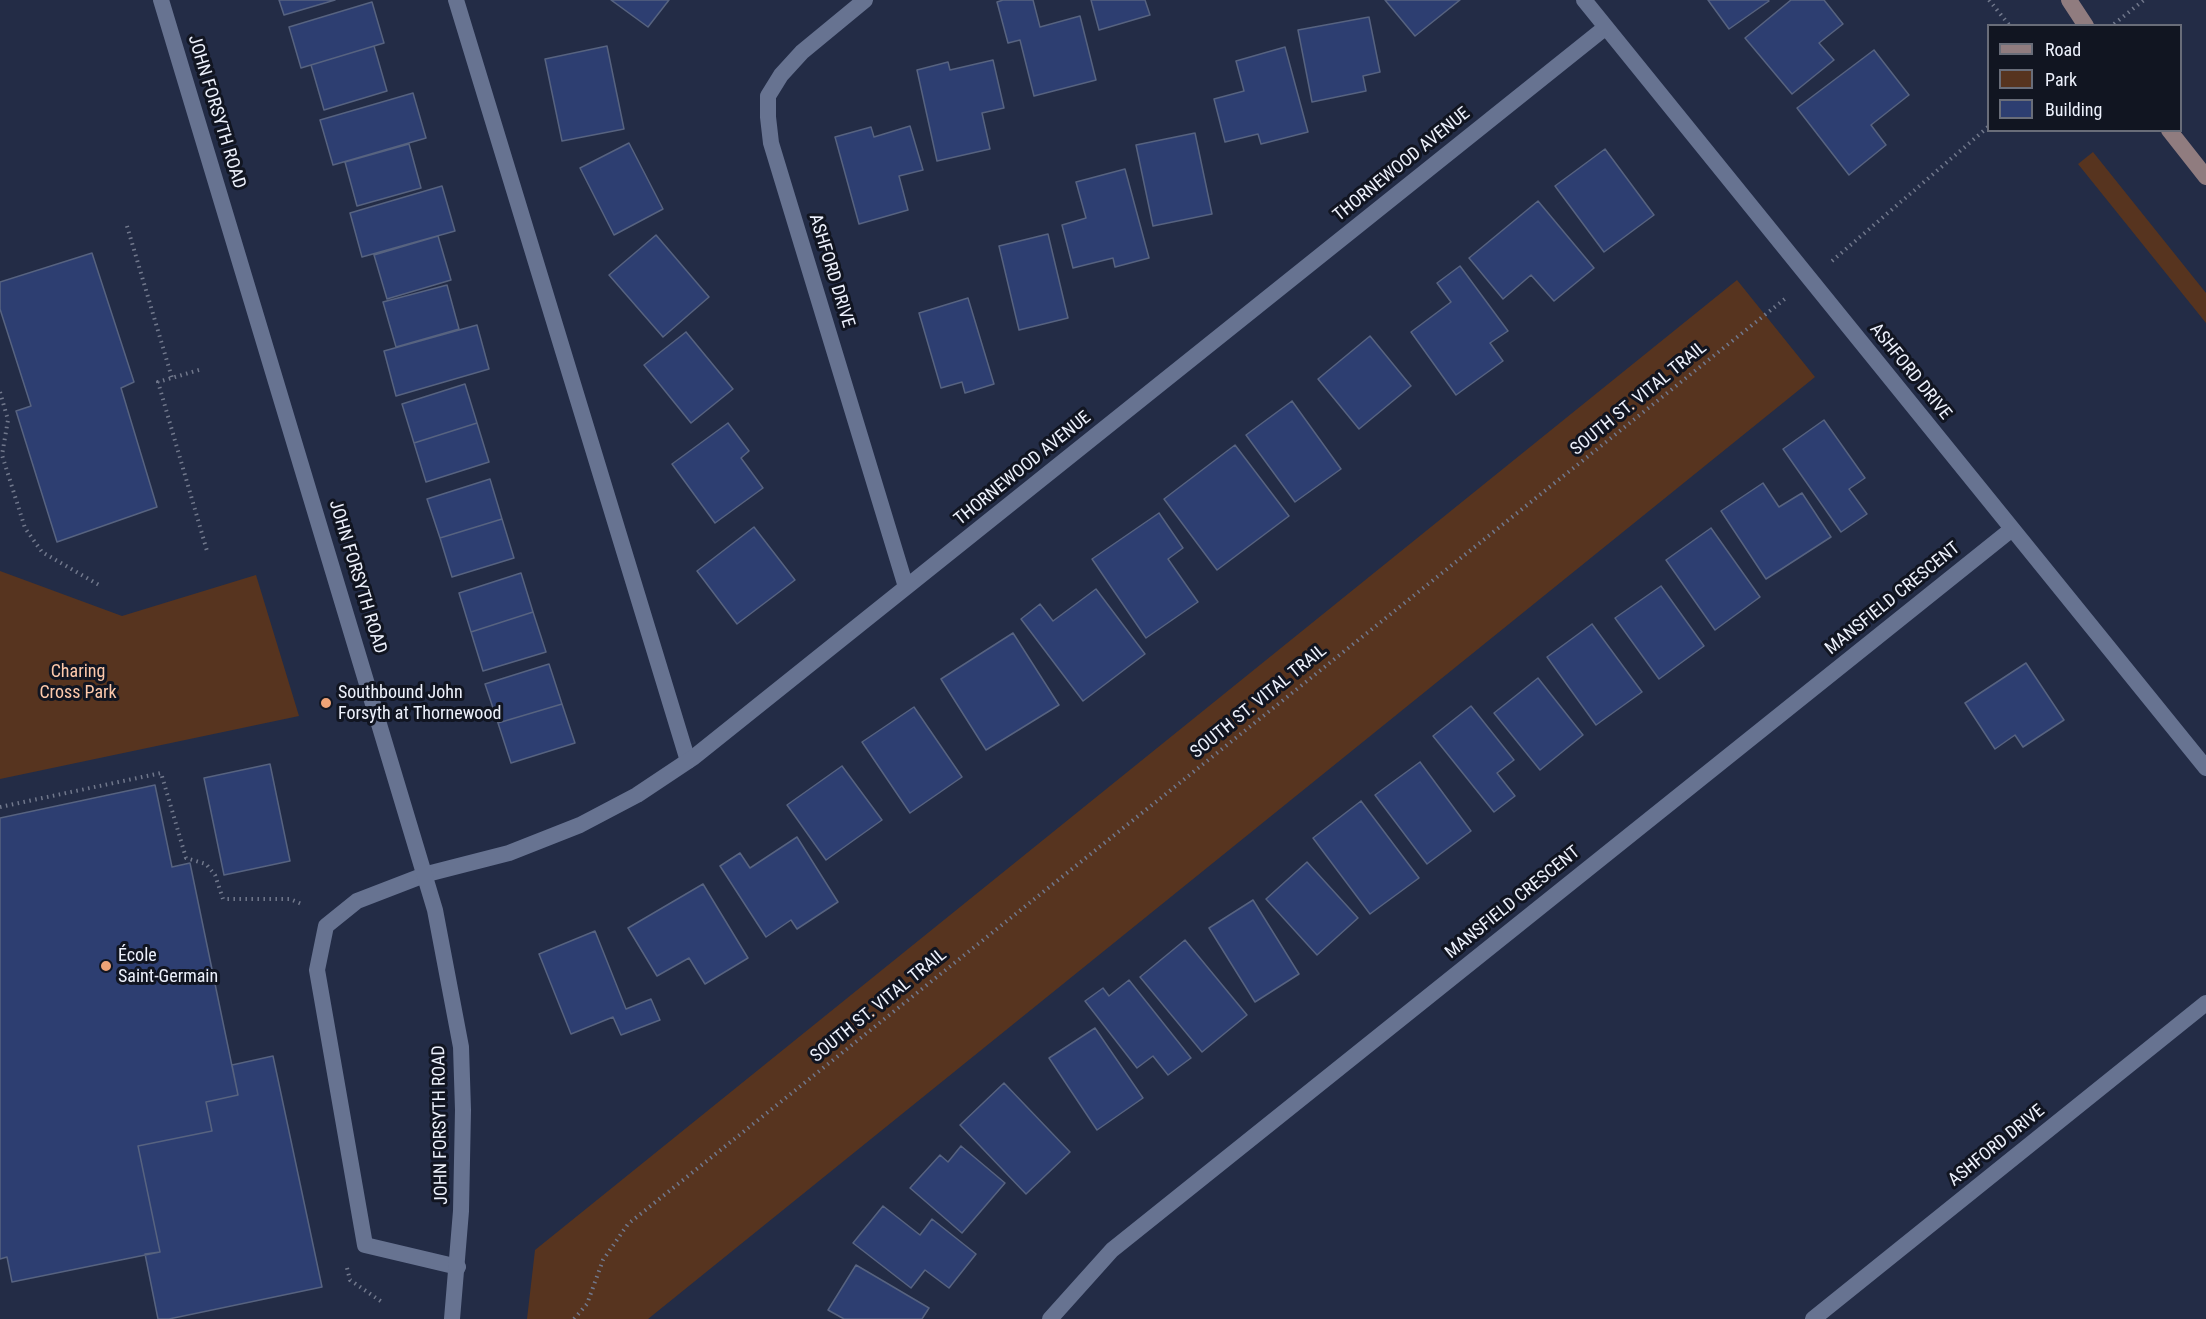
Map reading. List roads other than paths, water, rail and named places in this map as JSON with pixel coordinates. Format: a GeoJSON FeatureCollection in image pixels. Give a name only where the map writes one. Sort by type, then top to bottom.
{"type":"FeatureCollection","features":[{"type":"Feature","properties":{"kind":"main road"},"geometry":{"type":"LineString","coordinates":[[2069,0],[2085,24]]}},
{"type":"Feature","properties":{"kind":"main road"},"geometry":{"type":"LineString","coordinates":[[2171,132],[2206,177]]}},
{"type":"Feature","properties":{"kind":"street","name":"JOHN FORSYTH ROAD"},"geometry":{"type":"LineString","coordinates":[[161,0],[427,874],[461,1047],[463,1121],[458,1267],[452,1319]]}},
{"type":"Feature","properties":{"kind":"street"},"geometry":{"type":"LineString","coordinates":[[456,0],[688,761]]}},
{"type":"Feature","properties":{"kind":"street","name":"ASHFORD DRIVE"},"geometry":{"type":"LineString","coordinates":[[865,0],[802,52],[781,75],[768,96],[768,117],[771,143],[906,587]]}},
{"type":"Feature","properties":{"kind":"street","name":"ASHFORD DRIVE"},"geometry":{"type":"LineString","coordinates":[[1584,0],[2206,768]]}},
{"type":"Feature","properties":{"kind":"street","name":"THORNEWOOD AVENUE"},"geometry":{"type":"LineString","coordinates":[[458,1267],[365,1245],[317,970],[326,926],[357,901],[427,874],[501,856],[580,825],[637,795],[688,761],[1606,27]]}},
{"type":"Feature","properties":{"kind":"street","name":"MANSFIELD CRESCENT"},"geometry":{"type":"LineString","coordinates":[[1050,1319],[1112,1250],[2012,529]]}},
{"type":"Feature","properties":{"kind":"street","name":"ASHFORD DRIVE"},"geometry":{"type":"LineString","coordinates":[[1813,1319],[2206,1003]]}},
{"type":"Feature","properties":{"kind":"place","name":"Southbound John Forsyth at Thornewood"},"geometry":{"type":"Point","coordinates":[326,703]}},
{"type":"Feature","properties":{"kind":"place","name":"École Saint-Germain"},"geometry":{"type":"Point","coordinates":[106,966]}},
{"type":"Feature","properties":{"kind":"park label","name":"Charing Cross Park"},"geometry":{"type":"Point","coordinates":[78,682]}}]}
